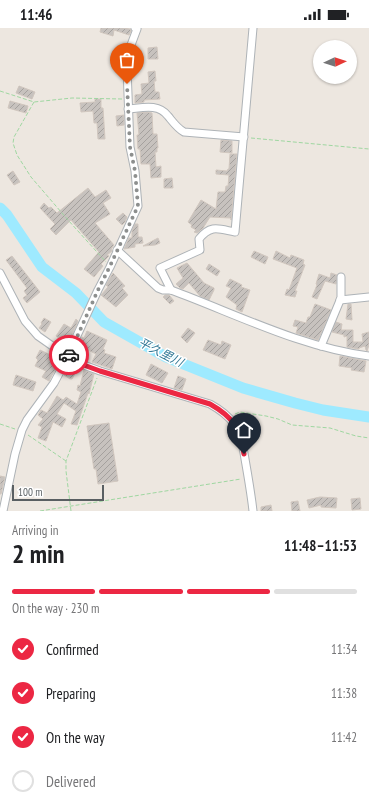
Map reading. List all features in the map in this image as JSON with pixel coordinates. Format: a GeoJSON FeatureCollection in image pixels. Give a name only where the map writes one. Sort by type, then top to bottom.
{"type":"FeatureCollection","features":[{"type":"Feature","properties":{"kind":"street"},"geometry":{"type":"LineString","coordinates":[[3,511],[15,454],[22,430],[27,420],[54,383],[68,357],[138,206],[135,171],[130,147],[127,68],[131,44],[137,29],[135,28]]}},
{"type":"Feature","properties":{"kind":"street"},"geometry":{"type":"LineString","coordinates":[[171,290],[160,268],[200,250],[199,239],[208,230],[215,228],[235,232],[254,28]]}},
{"type":"Feature","properties":{"kind":"street"},"geometry":{"type":"LineString","coordinates":[[128,109],[152,107],[160,109],[167,114],[179,129],[184,132],[244,137]]}},
{"type":"Feature","properties":{"kind":"street"},"geometry":{"type":"LineString","coordinates":[[117,250],[158,288],[163,290],[171,290],[294,338],[321,346],[369,356]]}},
{"type":"Feature","properties":{"kind":"street"},"geometry":{"type":"LineString","coordinates":[[0,273],[20,312],[28,324],[38,336],[68,357],[81,364],[100,371],[210,404],[229,417],[235,425],[242,442],[249,478],[253,511]]}},
{"type":"Feature","properties":{"kind":"street"},"geometry":{"type":"LineString","coordinates":[[321,346],[340,300],[341,277]]}},
{"type":"Feature","properties":{"kind":"street"},"geometry":{"type":"LineString","coordinates":[[340,300],[369,298]]}},
{"type":"Feature","properties":{"kind":"path"},"geometry":{"type":"LineString","coordinates":[[0,91],[34,102],[72,98],[128,99]]}},
{"type":"Feature","properties":{"kind":"path"},"geometry":{"type":"LineString","coordinates":[[34,102],[14,137],[13,143],[17,155],[31,177],[110,266]]}},
{"type":"Feature","properties":{"kind":"path"},"geometry":{"type":"LineString","coordinates":[[244,137],[369,149]]}},
{"type":"Feature","properties":{"kind":"path"},"geometry":{"type":"LineString","coordinates":[[71,511],[66,461],[100,371]]}},
{"type":"Feature","properties":{"kind":"path"},"geometry":{"type":"LineString","coordinates":[[229,417],[240,412],[251,413],[278,418],[292,425],[330,428],[356,436],[369,438]]}},
{"type":"Feature","properties":{"kind":"path"},"geometry":{"type":"LineString","coordinates":[[0,424],[10,428],[22,430],[66,461]]}},
{"type":"Feature","properties":{"kind":"path"},"geometry":{"type":"LineString","coordinates":[[40,511],[249,478]]}},
{"type":"Feature","properties":{"kind":"building"},"geometry":{"type":"Polygon","coordinates":[[[101,28],[123,28],[130,29],[131,31],[129,35],[114,30],[113,36],[100,32],[101,28]]]}},
{"type":"Feature","properties":{"kind":"building"},"geometry":{"type":"Polygon","coordinates":[[[157,47],[158,59],[148,59],[148,48],[157,47]]]}},
{"type":"Feature","properties":{"kind":"building"},"geometry":{"type":"Polygon","coordinates":[[[155,71],[155,92],[159,92],[160,99],[144,100],[144,102],[135,103],[135,95],[142,94],[141,84],[149,83],[148,72],[155,71]]]}},
{"type":"Feature","properties":{"kind":"building"},"geometry":{"type":"Polygon","coordinates":[[[19,86],[35,92],[32,99],[16,93],[19,86]]]}},
{"type":"Feature","properties":{"kind":"building"},"geometry":{"type":"Polygon","coordinates":[[[95,99],[101,99],[105,139],[98,139],[97,123],[94,123],[93,111],[81,112],[80,103],[95,102],[95,99]]]}},
{"type":"Feature","properties":{"kind":"building"},"geometry":{"type":"Polygon","coordinates":[[[10,101],[28,106],[26,113],[8,108],[10,101]]]}},
{"type":"Feature","properties":{"kind":"building"},"geometry":{"type":"Polygon","coordinates":[[[137,113],[152,113],[153,134],[157,134],[158,148],[157,152],[155,152],[156,167],[161,166],[161,177],[151,178],[150,164],[141,164],[140,149],[138,149],[137,135],[139,135],[137,113]]]}},
{"type":"Feature","properties":{"kind":"building"},"geometry":{"type":"Polygon","coordinates":[[[124,115],[124,125],[117,126],[116,116],[124,115]]]}},
{"type":"Feature","properties":{"kind":"building"},"geometry":{"type":"Polygon","coordinates":[[[221,140],[232,141],[232,153],[220,152],[221,140]]]}},
{"type":"Feature","properties":{"kind":"building"},"geometry":{"type":"Polygon","coordinates":[[[230,154],[237,154],[231,220],[231,218],[210,217],[203,228],[197,233],[194,232],[196,230],[191,227],[192,225],[188,222],[201,200],[216,209],[218,192],[225,192],[226,186],[228,186],[229,175],[216,174],[216,170],[227,171],[229,169],[230,154]]]}},
{"type":"Feature","properties":{"kind":"building"},"geometry":{"type":"Polygon","coordinates":[[[13,171],[20,182],[14,185],[7,175],[13,171]]]}},
{"type":"Feature","properties":{"kind":"building"},"geometry":{"type":"Polygon","coordinates":[[[172,178],[173,188],[164,188],[164,179],[172,178]]]}},
{"type":"Feature","properties":{"kind":"building"},"geometry":{"type":"Polygon","coordinates":[[[88,188],[95,197],[106,190],[111,198],[103,203],[110,214],[95,223],[114,245],[111,249],[112,251],[107,255],[109,256],[101,264],[103,266],[94,277],[84,269],[99,252],[71,220],[56,235],[50,229],[55,224],[40,208],[44,203],[57,213],[88,188]]]}},
{"type":"Feature","properties":{"kind":"building"},"geometry":{"type":"Polygon","coordinates":[[[123,213],[127,217],[122,225],[116,219],[123,213]]]}},
{"type":"Feature","properties":{"kind":"building"},"geometry":{"type":"Polygon","coordinates":[[[135,224],[138,224],[138,237],[142,237],[143,243],[135,244],[135,247],[124,249],[129,238],[132,238],[132,231],[135,224]]]}},
{"type":"Feature","properties":{"kind":"building"},"geometry":{"type":"Polygon","coordinates":[[[158,238],[160,243],[143,246],[158,238]]]}},
{"type":"Feature","properties":{"kind":"building"},"geometry":{"type":"Polygon","coordinates":[[[254,251],[268,257],[265,264],[251,257],[254,251]]]}},
{"type":"Feature","properties":{"kind":"building"},"geometry":{"type":"Polygon","coordinates":[[[276,251],[290,258],[291,255],[304,260],[303,264],[305,265],[295,291],[297,291],[295,297],[285,295],[287,289],[289,290],[297,268],[273,259],[276,251]]]}},
{"type":"Feature","properties":{"kind":"building"},"geometry":{"type":"Polygon","coordinates":[[[12,256],[40,292],[27,303],[23,298],[27,295],[24,291],[27,288],[6,260],[12,256]]]}},
{"type":"Feature","properties":{"kind":"building"},"geometry":{"type":"Polygon","coordinates":[[[187,263],[204,283],[214,288],[209,300],[200,296],[189,283],[183,289],[176,284],[183,278],[177,268],[187,263]]]}},
{"type":"Feature","properties":{"kind":"building"},"geometry":{"type":"Polygon","coordinates":[[[209,264],[220,271],[217,276],[206,269],[209,264]]]}},
{"type":"Feature","properties":{"kind":"building"},"geometry":{"type":"Polygon","coordinates":[[[113,273],[125,286],[122,288],[128,295],[116,307],[101,295],[108,287],[106,285],[113,273]]]}},
{"type":"Feature","properties":{"kind":"building"},"geometry":{"type":"Polygon","coordinates":[[[331,273],[337,275],[336,284],[325,281],[317,299],[312,297],[317,285],[319,274],[330,278],[331,273]]]}},
{"type":"Feature","properties":{"kind":"building"},"geometry":{"type":"Polygon","coordinates":[[[230,279],[242,285],[241,287],[250,290],[242,312],[236,309],[237,305],[226,297],[231,288],[226,286],[230,279]]]}},
{"type":"Feature","properties":{"kind":"building"},"geometry":{"type":"Polygon","coordinates":[[[165,295],[169,295],[174,301],[170,304],[163,297],[165,295]]]}},
{"type":"Feature","properties":{"kind":"building"},"geometry":{"type":"Polygon","coordinates":[[[315,304],[331,310],[318,340],[296,333],[298,327],[293,326],[295,320],[306,323],[315,304]]]}},
{"type":"Feature","properties":{"kind":"building"},"geometry":{"type":"Polygon","coordinates":[[[348,304],[351,304],[352,320],[346,319],[348,304]]]}},
{"type":"Feature","properties":{"kind":"building"},"geometry":{"type":"Polygon","coordinates":[[[44,318],[51,322],[45,332],[39,328],[44,318]]]}},
{"type":"Feature","properties":{"kind":"building"},"geometry":{"type":"Polygon","coordinates":[[[76,319],[78,321],[70,339],[65,336],[62,340],[56,336],[64,324],[71,328],[76,319]]]}},
{"type":"Feature","properties":{"kind":"building"},"geometry":{"type":"Polygon","coordinates":[[[336,322],[342,324],[341,330],[353,330],[353,342],[363,342],[362,334],[369,332],[369,345],[367,351],[365,346],[359,349],[347,347],[347,336],[344,337],[344,335],[332,332],[336,322]]]}},
{"type":"Feature","properties":{"kind":"building"},"geometry":{"type":"Polygon","coordinates":[[[188,328],[195,333],[187,343],[181,337],[188,328]]]}},
{"type":"Feature","properties":{"kind":"building"},"geometry":{"type":"Polygon","coordinates":[[[87,331],[107,340],[103,349],[105,350],[104,353],[116,357],[112,369],[92,362],[96,354],[90,351],[90,349],[83,359],[74,354],[82,337],[84,338],[87,331]]]}},
{"type":"Feature","properties":{"kind":"building"},"geometry":{"type":"Polygon","coordinates":[[[208,340],[221,345],[222,341],[231,345],[225,359],[203,350],[208,340]]]}},
{"type":"Feature","properties":{"kind":"building"},"geometry":{"type":"Polygon","coordinates":[[[40,350],[55,357],[56,355],[61,358],[49,381],[42,377],[46,371],[35,366],[38,360],[36,358],[40,350]]]}},
{"type":"Feature","properties":{"kind":"building"},"geometry":{"type":"Polygon","coordinates":[[[340,356],[366,361],[364,372],[339,366],[340,356]]]}},
{"type":"Feature","properties":{"kind":"building"},"geometry":{"type":"Polygon","coordinates":[[[70,364],[78,368],[72,379],[64,375],[70,364]]]}},
{"type":"Feature","properties":{"kind":"building"},"geometry":{"type":"Polygon","coordinates":[[[151,364],[168,373],[162,383],[146,375],[151,364]]]}},
{"type":"Feature","properties":{"kind":"building"},"geometry":{"type":"Polygon","coordinates":[[[84,370],[94,374],[89,394],[88,393],[77,425],[71,424],[76,411],[64,403],[57,414],[66,419],[62,427],[53,422],[46,441],[38,438],[42,427],[38,425],[43,419],[38,415],[41,410],[47,413],[57,396],[63,400],[66,397],[77,404],[81,392],[77,390],[78,385],[80,386],[84,370]]]}},
{"type":"Feature","properties":{"kind":"building"},"geometry":{"type":"Polygon","coordinates":[[[16,375],[36,382],[33,391],[13,385],[16,375]]]}},
{"type":"Feature","properties":{"kind":"building"},"geometry":{"type":"Polygon","coordinates":[[[178,376],[186,379],[182,390],[174,388],[178,376]]]}},
{"type":"Feature","properties":{"kind":"building"},"geometry":{"type":"Polygon","coordinates":[[[109,423],[118,481],[98,484],[87,426],[109,423]]]}},
{"type":"Feature","properties":{"kind":"building"},"geometry":{"type":"Polygon","coordinates":[[[0,476],[5,477],[1,494],[0,494],[0,476]]]}},
{"type":"Feature","properties":{"kind":"building"},"geometry":{"type":"Polygon","coordinates":[[[320,497],[337,498],[336,508],[321,507],[321,505],[309,508],[307,500],[320,497]]]}},
{"type":"Feature","properties":{"kind":"building"},"geometry":{"type":"Polygon","coordinates":[[[360,498],[361,509],[352,510],[351,499],[360,498]]]}},
{"type":"Feature","properties":{"kind":"building"},"geometry":{"type":"Polygon","coordinates":[[[298,501],[300,511],[292,511],[291,502],[298,501]]]}},
{"type":"Feature","properties":{"kind":"building"},"geometry":{"type":"Polygon","coordinates":[[[271,505],[272,511],[261,511],[261,507],[271,505]]]}},
{"type":"Feature","properties":{"kind":"waterway","name":"平久里川"},"geometry":{"type":"LineString","coordinates":[[0,208],[7,215],[42,267],[76,293],[104,322],[166,357],[243,388],[323,410],[369,417]]}},
{"type":"Feature","properties":{"kind":"way so far"},"geometry":{"type":"LineString","coordinates":[[69,355],[138,206],[135,171],[130,147],[127,84]]}},
{"type":"Feature","properties":{"kind":"route"},"geometry":{"type":"LineString","coordinates":[[69,355],[68,357],[81,364],[100,371],[210,404],[229,417],[235,425],[239,432],[244,454]]}}]}
